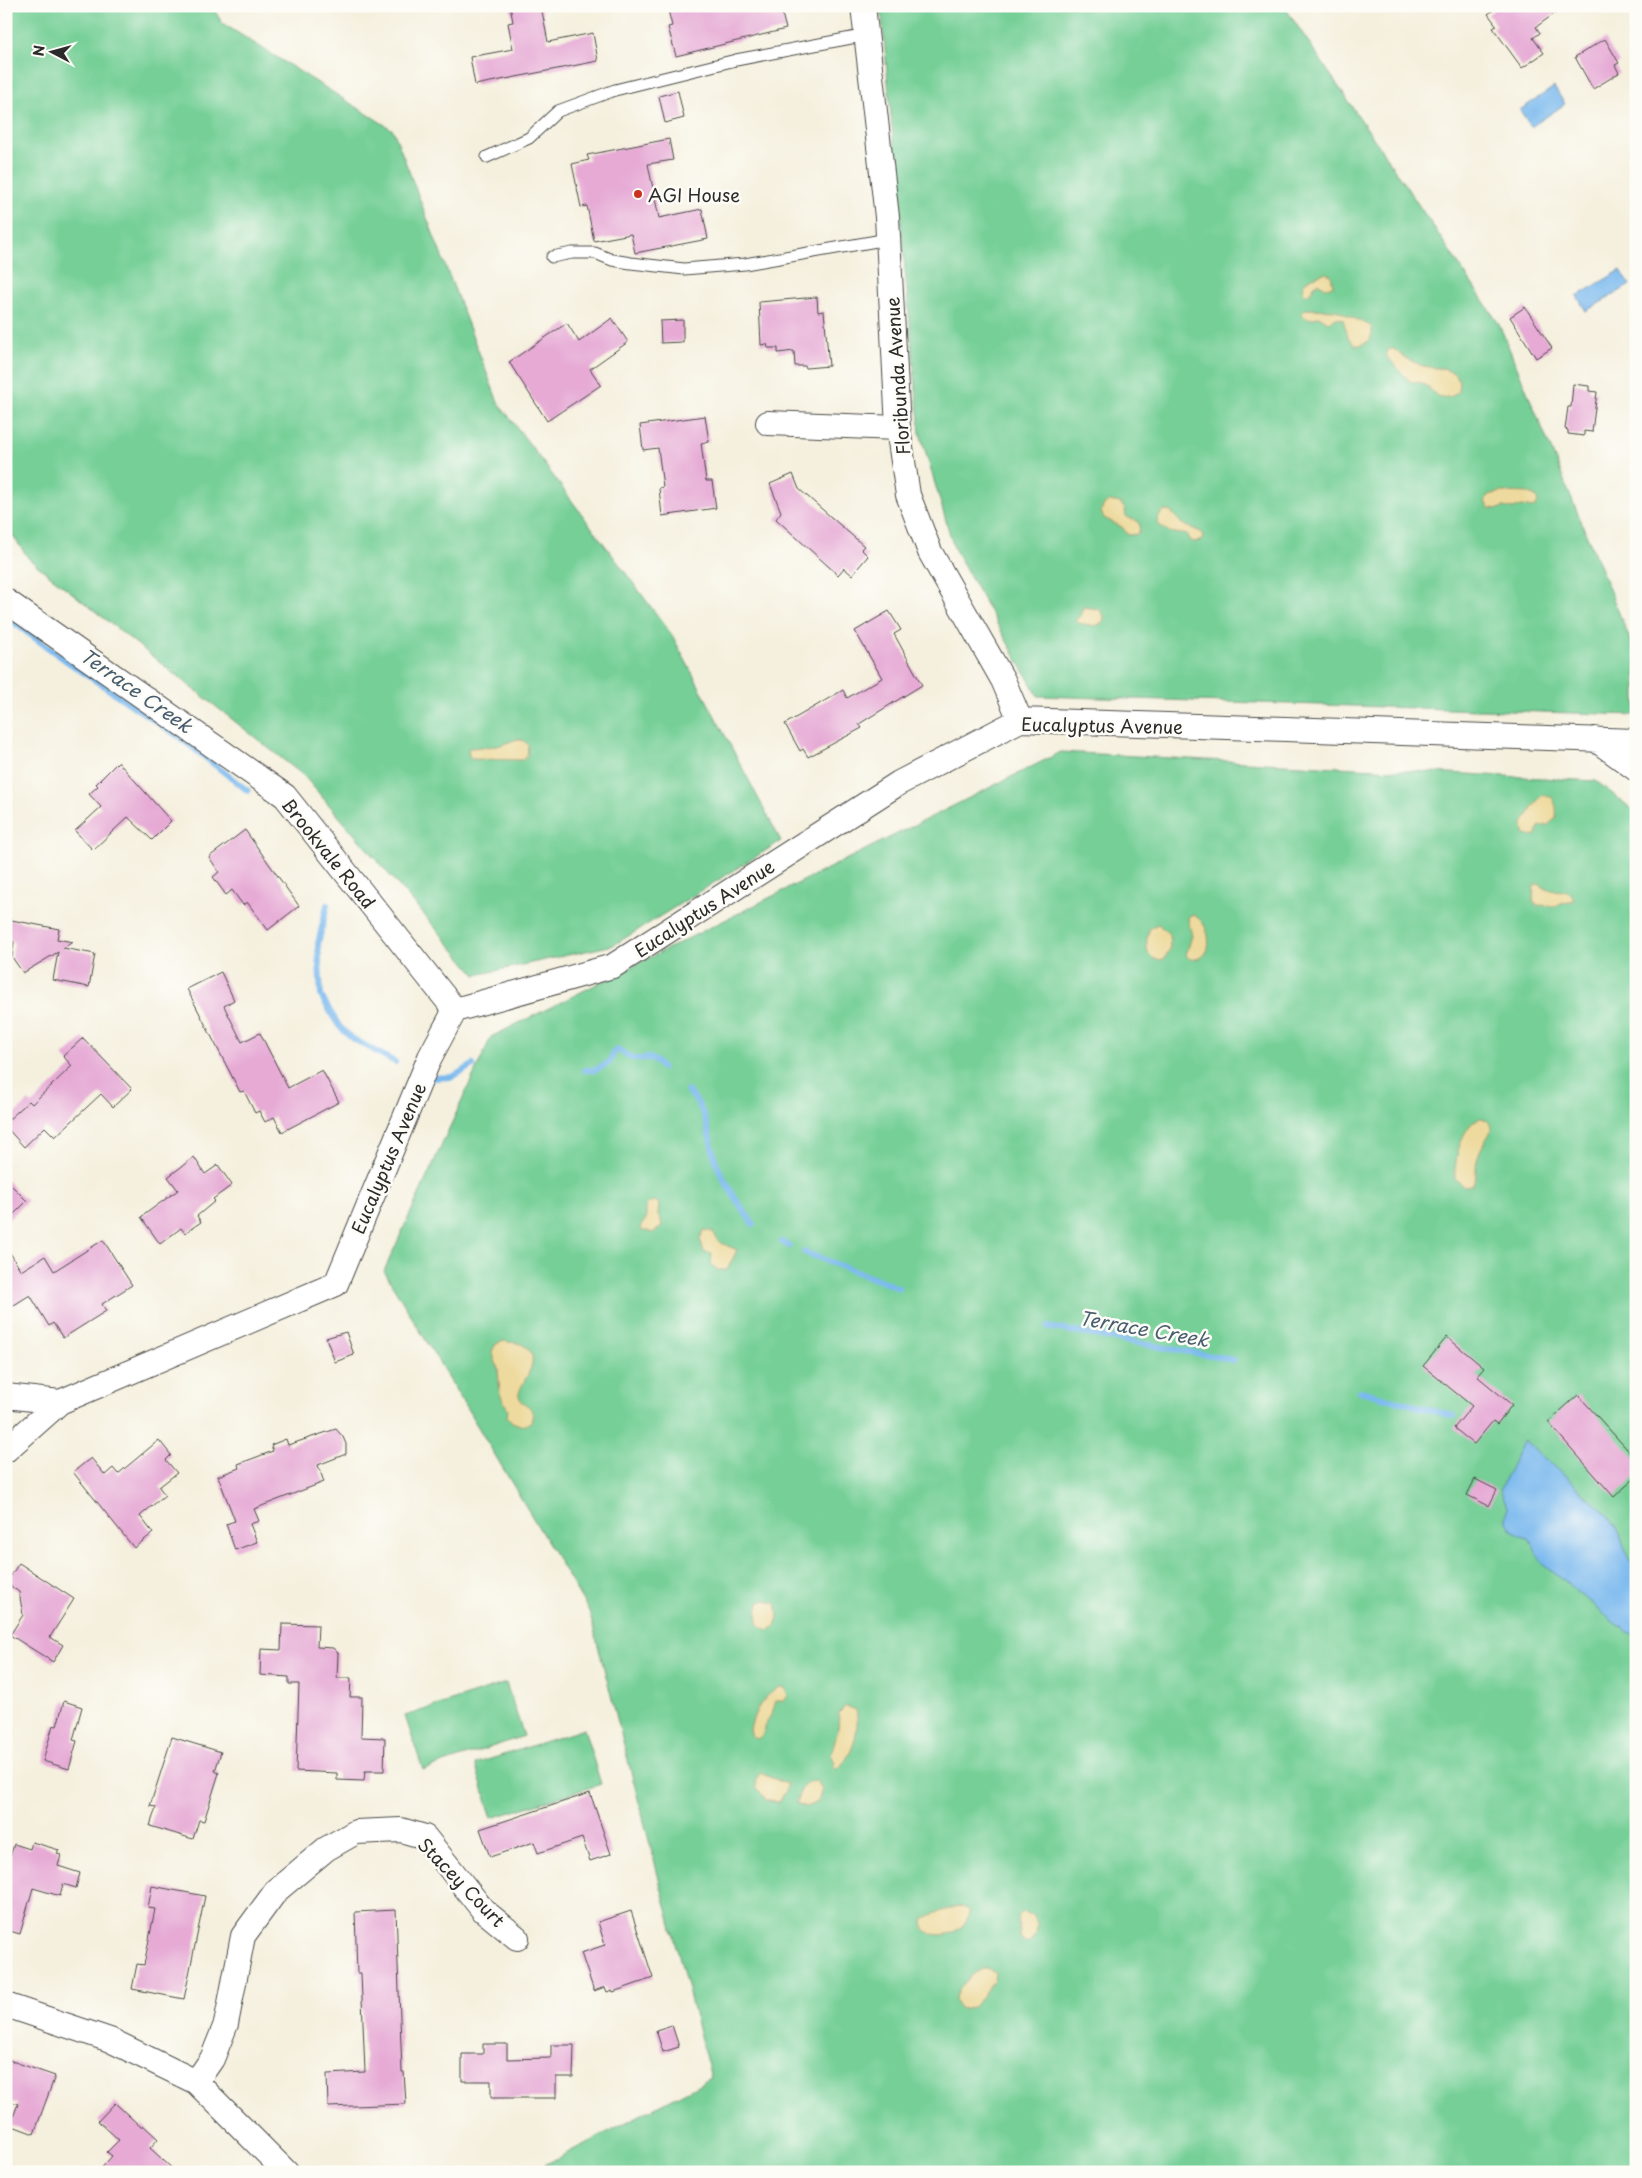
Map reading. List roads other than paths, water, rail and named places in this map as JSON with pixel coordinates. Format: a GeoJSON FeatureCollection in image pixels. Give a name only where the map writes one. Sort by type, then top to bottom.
{"type":"FeatureCollection","features":[{"type":"Feature","properties":{"kind":"street","name":"Floribunda Avenue"},"geometry":{"type":"LineString","coordinates":[[863,6],[888,239],[898,428],[908,495],[930,552],[1003,680],[1020,720]]}},
{"type":"Feature","properties":{"kind":"street"},"geometry":{"type":"LineString","coordinates":[[768,423],[898,428]]}},
{"type":"Feature","properties":{"kind":"street","name":"Brookvale Road"},"geometry":{"type":"LineString","coordinates":[[6,601],[285,796],[455,1010]]}},
{"type":"Feature","properties":{"kind":"street","name":"Eucalyptus Avenue"},"geometry":{"type":"LineString","coordinates":[[6,1450],[60,1402],[336,1284],[430,1057],[455,1010],[613,966],[899,783],[1020,720],[1636,741]]}},
{"type":"Feature","properties":{"kind":"street"},"geometry":{"type":"LineString","coordinates":[[1595,739],[1636,769]]}},
{"type":"Feature","properties":{"kind":"street"},"geometry":{"type":"LineString","coordinates":[[6,1396],[60,1402]]}},
{"type":"Feature","properties":{"kind":"street","name":"Stacey Court"},"geometry":{"type":"LineString","coordinates":[[196,2082],[212,2059],[226,2024],[243,1936],[276,1891],[326,1848],[356,1832],[402,1830],[425,1837],[483,1910],[516,1938]]}},
{"type":"Feature","properties":{"kind":"street"},"geometry":{"type":"LineString","coordinates":[[6,2005],[110,2040],[196,2082],[286,2172]]}},
{"type":"Feature","properties":{"kind":"lane"},"geometry":{"type":"LineString","coordinates":[[487,157],[529,138],[558,111],[615,90],[736,60],[866,35]]}},
{"type":"Feature","properties":{"kind":"lane"},"geometry":{"type":"LineString","coordinates":[[552,257],[572,253],[595,253],[612,260],[631,264],[684,269],[745,264],[888,239]]}},
{"type":"Feature","properties":{"kind":"water"},"geometry":{"type":"Polygon","coordinates":[[[1554,87],[1565,104],[1531,127],[1520,110],[1554,87]]]}},
{"type":"Feature","properties":{"kind":"water"},"geometry":{"type":"Polygon","coordinates":[[[1621,270],[1630,285],[1586,311],[1577,296],[1621,270]]]}},
{"type":"Feature","properties":{"kind":"water"},"geometry":{"type":"Polygon","coordinates":[[[1524,1440],[1610,1517],[1620,1534],[1628,1558],[1636,1568],[1636,1634],[1630,1633],[1613,1621],[1541,1562],[1530,1540],[1512,1530],[1506,1520],[1507,1507],[1500,1489],[1524,1440]]]}},
{"type":"Feature","properties":{"kind":"waterway","name":"Terrace Creek"},"geometry":{"type":"LineString","coordinates":[[6,617],[68,662],[179,737],[248,791]]}},
{"type":"Feature","properties":{"kind":"waterway","name":"Terrace Creek"},"geometry":{"type":"LineString","coordinates":[[327,905],[318,944],[321,996],[339,1026],[350,1037],[395,1062]]}},
{"type":"Feature","properties":{"kind":"waterway","name":"Terrace Creek"},"geometry":{"type":"LineString","coordinates":[[584,1070],[595,1070],[610,1062],[613,1053],[617,1050],[632,1058],[652,1059],[662,1068]]}},
{"type":"Feature","properties":{"kind":"waterway","name":"Terrace Creek"},"geometry":{"type":"LineString","coordinates":[[431,1078],[452,1077],[473,1065]]}},
{"type":"Feature","properties":{"kind":"waterway","name":"Terrace Creek"},"geometry":{"type":"LineString","coordinates":[[687,1091],[694,1098],[704,1116],[717,1165],[734,1196],[753,1224]]}},
{"type":"Feature","properties":{"kind":"waterway","name":"Terrace Creek"},"geometry":{"type":"LineString","coordinates":[[782,1242],[789,1246]]}},
{"type":"Feature","properties":{"kind":"waterway","name":"Terrace Creek"},"geometry":{"type":"LineString","coordinates":[[804,1252],[899,1288]]}},
{"type":"Feature","properties":{"kind":"waterway","name":"Terrace Creek"},"geometry":{"type":"LineString","coordinates":[[1048,1327],[1234,1360]]}},
{"type":"Feature","properties":{"kind":"waterway","name":"Terrace Creek"},"geometry":{"type":"LineString","coordinates":[[1360,1391],[1453,1416]]}},
{"type":"Feature","properties":{"kind":"place","name":"AGI House"},"geometry":{"type":"Point","coordinates":[638,194]}}]}
